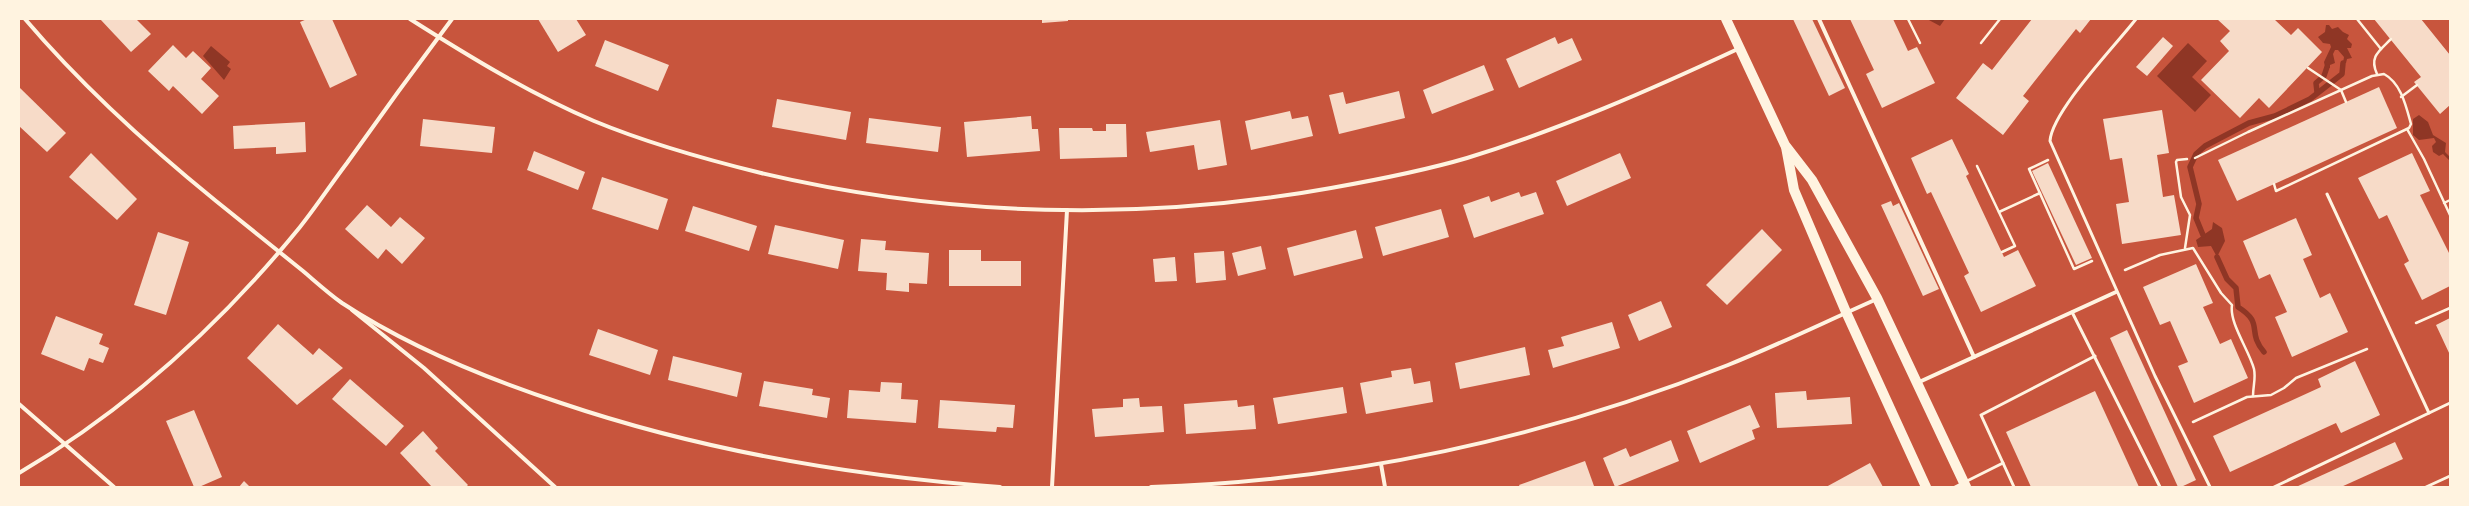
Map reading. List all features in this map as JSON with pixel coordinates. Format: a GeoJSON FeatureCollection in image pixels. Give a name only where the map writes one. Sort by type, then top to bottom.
{"type":"FeatureCollection","features":[{"type":"Feature","properties":{"kind":"main road"},"geometry":{"type":"LineString","coordinates":[[1726,19],[1785,145],[1812,180],[1877,298],[1917,383],[1962,486]]}},
{"type":"Feature","properties":{"kind":"main road"},"geometry":{"type":"LineString","coordinates":[[1785,145],[1794,190],[1846,312],[1926,487]]}},
{"type":"Feature","properties":{"kind":"street"},"geometry":{"type":"LineString","coordinates":[[25,19],[47,45],[129,128],[429,374],[555,487]]}},
{"type":"Feature","properties":{"kind":"street"},"geometry":{"type":"LineString","coordinates":[[410,19],[510,81],[595,121],[657,144],[727,165],[807,184],[890,197],[961,205],[1067,210],[1119,211],[1208,206],[1275,198],[1376,180],[1464,158],[1548,131],[1631,98],[1740,48]]}},
{"type":"Feature","properties":{"kind":"street"},"geometry":{"type":"LineString","coordinates":[[19,473],[64,445],[121,403],[175,360],[231,305],[300,227],[452,19]]}},
{"type":"Feature","properties":{"kind":"street"},"geometry":{"type":"LineString","coordinates":[[1820,19],[1974,357]]}},
{"type":"Feature","properties":{"kind":"street"},"geometry":{"type":"LineString","coordinates":[[1052,487],[1067,210]]}},
{"type":"Feature","properties":{"kind":"street"},"geometry":{"type":"LineString","coordinates":[[1917,383],[2116,292]]}},
{"type":"Feature","properties":{"kind":"street"},"geometry":{"type":"LineString","coordinates":[[1152,487],[1273,480],[1381,464],[1500,439],[1642,396],[1727,365],[1877,298]]}},
{"type":"Feature","properties":{"kind":"street"},"geometry":{"type":"LineString","coordinates":[[342,302],[446,360],[520,390],[608,419],[705,444],[778,460],[878,476],[1000,487]]}},
{"type":"Feature","properties":{"kind":"street"},"geometry":{"type":"LineString","coordinates":[[19,404],[64,445],[114,487]]}},
{"type":"Feature","properties":{"kind":"street"},"geometry":{"type":"LineString","coordinates":[[1381,464],[1385,487]]}},
{"type":"Feature","properties":{"kind":"lane"},"geometry":{"type":"LineString","coordinates":[[2136,19],[2065,107],[2054,124],[2050,141],[2116,292],[2155,376],[2210,487]]}},
{"type":"Feature","properties":{"kind":"lane"},"geometry":{"type":"LineString","coordinates":[[2327,194],[2429,413]]}},
{"type":"Feature","properties":{"kind":"lane"},"geometry":{"type":"LineString","coordinates":[[2072,312],[2160,487]]}},
{"type":"Feature","properties":{"kind":"lane"},"geometry":{"type":"LineString","coordinates":[[2014,487],[1981,416],[2095,356]]}},
{"type":"Feature","properties":{"kind":"lane"},"geometry":{"type":"LineString","coordinates":[[2274,487],[2450,403]]}},
{"type":"Feature","properties":{"kind":"lane"},"geometry":{"type":"LineString","coordinates":[[1962,486],[2003,463]]}},
{"type":"Feature","properties":{"kind":"lane"},"geometry":{"type":"LineString","coordinates":[[2426,487],[2450,476]]}},
{"type":"Feature","properties":{"kind":"path"},"geometry":{"type":"LineString","coordinates":[[1908,19],[1920,43]]}},
{"type":"Feature","properties":{"kind":"path"},"geometry":{"type":"LineString","coordinates":[[1981,42],[2000,19]]}},
{"type":"Feature","properties":{"kind":"path"},"geometry":{"type":"LineString","coordinates":[[2357,19],[2381,49]]}},
{"type":"Feature","properties":{"kind":"path"},"geometry":{"type":"LineString","coordinates":[[2377,74],[2373,63],[2374,57],[2391,40]]}},
{"type":"Feature","properties":{"kind":"path"},"geometry":{"type":"LineString","coordinates":[[2308,68],[2341,90],[2346,102]]}},
{"type":"Feature","properties":{"kind":"path"},"geometry":{"type":"LineString","coordinates":[[2195,158],[2377,74],[2390,78],[2402,96],[2411,124],[2406,130],[2276,190],[2274,184]]}},
{"type":"Feature","properties":{"kind":"path"},"geometry":{"type":"LineString","coordinates":[[2402,96],[2417,85]]}},
{"type":"Feature","properties":{"kind":"path"},"geometry":{"type":"LineString","coordinates":[[2406,130],[2424,159],[2450,215]]}},
{"type":"Feature","properties":{"kind":"path"},"geometry":{"type":"LineString","coordinates":[[2056,157],[2029,169],[2074,269],[2095,260]]}},
{"type":"Feature","properties":{"kind":"path"},"geometry":{"type":"LineString","coordinates":[[2185,248],[2190,215],[2181,197],[2176,162],[2177,160],[2187,159]]}},
{"type":"Feature","properties":{"kind":"path"},"geometry":{"type":"LineString","coordinates":[[1977,166],[2015,246],[2002,252]]}},
{"type":"Feature","properties":{"kind":"path"},"geometry":{"type":"LineString","coordinates":[[1999,212],[2040,193]]}},
{"type":"Feature","properties":{"kind":"path"},"geometry":{"type":"LineString","coordinates":[[2444,203],[2450,200]]}},
{"type":"Feature","properties":{"kind":"path"},"geometry":{"type":"LineString","coordinates":[[2125,270],[2146,260],[2185,248],[2193,248],[2221,293],[2232,306],[2231,312],[2236,328],[2254,369],[2256,382],[2252,396]]}},
{"type":"Feature","properties":{"kind":"path"},"geometry":{"type":"LineString","coordinates":[[2416,323],[2450,308]]}},
{"type":"Feature","properties":{"kind":"path"},"geometry":{"type":"LineString","coordinates":[[2193,422],[2252,396],[2271,395],[2284,388],[2296,378],[2367,349]]}},
{"type":"Feature","properties":{"kind":"shaded area"},"geometry":{"type":"Polygon","coordinates":[[[1927,19],[1945,19],[1940,26],[1927,19]]]}},
{"type":"Feature","properties":{"kind":"shaded area"},"geometry":{"type":"Polygon","coordinates":[[[2326,25],[2329,25],[2332,29],[2338,27],[2349,35],[2347,39],[2352,44],[2351,48],[2347,48],[2352,58],[2347,59],[2346,63],[2343,63],[2344,57],[2338,50],[2335,50],[2333,54],[2335,63],[2330,65],[2330,68],[2325,67],[2324,62],[2331,47],[2330,44],[2323,43],[2318,37],[2325,32],[2326,25]]]}},
{"type":"Feature","properties":{"kind":"shaded area"},"geometry":{"type":"Polygon","coordinates":[[[2188,43],[2207,61],[2192,77],[2211,95],[2195,112],[2157,76],[2188,43]]]}},
{"type":"Feature","properties":{"kind":"shaded area"},"geometry":{"type":"Polygon","coordinates":[[[211,46],[230,62],[227,66],[231,69],[224,80],[203,56],[211,46]]]}},
{"type":"Feature","properties":{"kind":"shaded area"},"geometry":{"type":"Polygon","coordinates":[[[2419,115],[2428,122],[2433,135],[2446,143],[2445,152],[2450,157],[2450,161],[2443,154],[2439,156],[2433,152],[2432,146],[2436,142],[2434,138],[2419,140],[2413,135],[2413,119],[2419,115]]]}},
{"type":"Feature","properties":{"kind":"shaded area"},"geometry":{"type":"Polygon","coordinates":[[[2213,222],[2222,228],[2225,241],[2217,257],[2211,246],[2198,247],[2196,240],[2212,229],[2213,222]]]}},
{"type":"Feature","properties":{"kind":"building"},"geometry":{"type":"Polygon","coordinates":[[[100,19],[136,19],[151,34],[131,52],[100,19]]]}},
{"type":"Feature","properties":{"kind":"building"},"geometry":{"type":"Polygon","coordinates":[[[307,19],[332,19],[357,75],[330,88],[300,22],[307,19]]]}},
{"type":"Feature","properties":{"kind":"building"},"geometry":{"type":"Polygon","coordinates":[[[538,19],[576,19],[586,35],[558,52],[538,19]]]}},
{"type":"Feature","properties":{"kind":"building"},"geometry":{"type":"Polygon","coordinates":[[[1042,19],[1068,19],[1068,21],[1042,23],[1042,19]]]}},
{"type":"Feature","properties":{"kind":"building"},"geometry":{"type":"Polygon","coordinates":[[[1793,19],[1812,19],[1845,88],[1829,96],[1793,19]]]}},
{"type":"Feature","properties":{"kind":"building"},"geometry":{"type":"Polygon","coordinates":[[[1850,19],[1893,19],[1908,51],[1917,47],[1935,83],[1882,108],[1866,74],[1874,70],[1850,19]]]}},
{"type":"Feature","properties":{"kind":"building"},"geometry":{"type":"Polygon","coordinates":[[[2032,19],[2091,19],[2080,33],[2076,29],[2023,96],[2029,101],[2003,135],[1956,98],[1983,63],[1992,70],[2032,19]]]}},
{"type":"Feature","properties":{"kind":"building"},"geometry":{"type":"Polygon","coordinates":[[[2217,19],[2274,19],[2291,35],[2298,28],[2322,52],[2269,108],[2259,98],[2240,118],[2201,80],[2229,51],[2220,41],[2230,31],[2217,19]]]}},
{"type":"Feature","properties":{"kind":"building"},"geometry":{"type":"Polygon","coordinates":[[[2374,19],[2421,19],[2450,55],[2450,105],[2440,114],[2414,82],[2421,77],[2374,19]]]}},
{"type":"Feature","properties":{"kind":"building"},"geometry":{"type":"Polygon","coordinates":[[[1555,37],[1558,44],[1572,38],[1582,60],[1519,88],[1506,59],[1555,37]]]}},
{"type":"Feature","properties":{"kind":"building"},"geometry":{"type":"Polygon","coordinates":[[[2163,37],[2173,46],[2147,76],[2136,67],[2163,37]]]}},
{"type":"Feature","properties":{"kind":"building"},"geometry":{"type":"Polygon","coordinates":[[[605,40],[669,65],[658,91],[595,66],[605,40]]]}},
{"type":"Feature","properties":{"kind":"building"},"geometry":{"type":"Polygon","coordinates":[[[173,45],[186,58],[193,51],[211,68],[201,79],[219,96],[202,114],[173,86],[169,91],[148,71],[173,45]]]}},
{"type":"Feature","properties":{"kind":"building"},"geometry":{"type":"Polygon","coordinates":[[[1484,65],[1494,90],[1432,114],[1423,90],[1484,65]]]}},
{"type":"Feature","properties":{"kind":"building"},"geometry":{"type":"Polygon","coordinates":[[[19,87],[66,133],[47,152],[19,126],[19,87]]]}},
{"type":"Feature","properties":{"kind":"building"},"geometry":{"type":"Polygon","coordinates":[[[2379,87],[2397,128],[2237,201],[2218,160],[2379,87]]]}},
{"type":"Feature","properties":{"kind":"building"},"geometry":{"type":"Polygon","coordinates":[[[1399,91],[1405,118],[1339,134],[1329,95],[1343,92],[1346,104],[1399,91]]]}},
{"type":"Feature","properties":{"kind":"building"},"geometry":{"type":"Polygon","coordinates":[[[777,99],[851,112],[846,140],[772,127],[777,99]]]}},
{"type":"Feature","properties":{"kind":"building"},"geometry":{"type":"Polygon","coordinates":[[[2162,110],[2169,153],[2157,155],[2163,197],[2174,195],[2181,235],[2122,244],[2116,204],[2129,202],[2122,158],[2110,160],[2103,119],[2162,110]]]}},
{"type":"Feature","properties":{"kind":"building"},"geometry":{"type":"Polygon","coordinates":[[[1290,111],[1292,119],[1308,116],[1313,136],[1251,150],[1245,121],[1290,111]]]}},
{"type":"Feature","properties":{"kind":"building"},"geometry":{"type":"Polygon","coordinates":[[[1031,116],[1032,129],[1038,129],[1040,151],[967,157],[964,122],[1031,116]]]}},
{"type":"Feature","properties":{"kind":"building"},"geometry":{"type":"Polygon","coordinates":[[[869,118],[941,127],[938,152],[866,143],[869,118]]]}},
{"type":"Feature","properties":{"kind":"building"},"geometry":{"type":"Polygon","coordinates":[[[423,119],[495,127],[492,153],[420,146],[423,119]]]}},
{"type":"Feature","properties":{"kind":"building"},"geometry":{"type":"Polygon","coordinates":[[[1220,120],[1227,165],[1198,170],[1194,145],[1150,152],[1146,132],[1220,120]]]}},
{"type":"Feature","properties":{"kind":"building"},"geometry":{"type":"Polygon","coordinates":[[[305,122],[306,152],[276,154],[276,147],[234,149],[233,126],[305,122]]]}},
{"type":"Feature","properties":{"kind":"building"},"geometry":{"type":"Polygon","coordinates":[[[1106,124],[1126,124],[1127,157],[1060,159],[1059,128],[1092,128],[1093,131],[1106,131],[1106,124]]]}},
{"type":"Feature","properties":{"kind":"building"},"geometry":{"type":"Polygon","coordinates":[[[1952,139],[1969,174],[1966,176],[2004,257],[2018,250],[2036,286],[1981,312],[1964,276],[1969,273],[1931,192],[1927,194],[1911,158],[1952,139]]]}},
{"type":"Feature","properties":{"kind":"building"},"geometry":{"type":"Polygon","coordinates":[[[534,151],[585,172],[578,190],[527,170],[534,151]]]}},
{"type":"Feature","properties":{"kind":"building"},"geometry":{"type":"Polygon","coordinates":[[[91,153],[137,199],[117,220],[69,177],[91,153]]]}},
{"type":"Feature","properties":{"kind":"building"},"geometry":{"type":"Polygon","coordinates":[[[1620,153],[1631,178],[1567,206],[1556,181],[1620,153]]]}},
{"type":"Feature","properties":{"kind":"building"},"geometry":{"type":"Polygon","coordinates":[[[2412,153],[2430,191],[2420,195],[2450,255],[2450,286],[2422,300],[2404,264],[2409,261],[2387,215],[2379,219],[2358,178],[2412,153]]]}},
{"type":"Feature","properties":{"kind":"building"},"geometry":{"type":"Polygon","coordinates":[[[2048,163],[2092,258],[2076,265],[2032,171],[2048,163]]]}},
{"type":"Feature","properties":{"kind":"building"},"geometry":{"type":"Polygon","coordinates":[[[602,177],[668,199],[658,230],[592,209],[602,177]]]}},
{"type":"Feature","properties":{"kind":"building"},"geometry":{"type":"Polygon","coordinates":[[[1519,192],[1521,197],[1536,192],[1544,214],[1474,238],[1463,205],[1489,196],[1491,202],[1519,192]]]}},
{"type":"Feature","properties":{"kind":"building"},"geometry":{"type":"Polygon","coordinates":[[[1891,201],[1893,206],[1899,203],[1939,289],[1923,296],[1881,205],[1891,201]]]}},
{"type":"Feature","properties":{"kind":"building"},"geometry":{"type":"Polygon","coordinates":[[[367,205],[391,227],[400,217],[425,238],[402,264],[386,249],[378,259],[345,229],[367,205]]]}},
{"type":"Feature","properties":{"kind":"building"},"geometry":{"type":"Polygon","coordinates":[[[693,206],[757,226],[749,251],[685,231],[693,206]]]}},
{"type":"Feature","properties":{"kind":"building"},"geometry":{"type":"Polygon","coordinates":[[[1441,209],[1449,237],[1383,256],[1375,227],[1441,209]]]}},
{"type":"Feature","properties":{"kind":"building"},"geometry":{"type":"Polygon","coordinates":[[[2296,218],[2312,255],[2303,259],[2320,298],[2330,293],[2348,332],[2292,357],[2275,317],[2287,312],[2270,274],[2259,279],[2243,241],[2296,218]]]}},
{"type":"Feature","properties":{"kind":"building"},"geometry":{"type":"Polygon","coordinates":[[[775,225],[844,240],[838,269],[768,254],[775,225]]]}},
{"type":"Feature","properties":{"kind":"building"},"geometry":{"type":"Polygon","coordinates":[[[1762,229],[1782,250],[1727,305],[1706,285],[1762,229]]]}},
{"type":"Feature","properties":{"kind":"building"},"geometry":{"type":"Polygon","coordinates":[[[1356,230],[1363,258],[1294,276],[1287,248],[1356,230]]]}},
{"type":"Feature","properties":{"kind":"building"},"geometry":{"type":"Polygon","coordinates":[[[158,232],[189,242],[166,315],[134,305],[158,232]]]}},
{"type":"Feature","properties":{"kind":"building"},"geometry":{"type":"Polygon","coordinates":[[[861,239],[886,241],[885,250],[929,253],[927,284],[909,283],[909,292],[886,290],[887,273],[858,271],[861,239]]]}},
{"type":"Feature","properties":{"kind":"building"},"geometry":{"type":"Polygon","coordinates":[[[1261,246],[1266,269],[1238,276],[1232,253],[1261,246]]]}},
{"type":"Feature","properties":{"kind":"building"},"geometry":{"type":"Polygon","coordinates":[[[949,250],[981,250],[981,261],[1021,261],[1021,286],[949,286],[949,250]]]}},
{"type":"Feature","properties":{"kind":"building"},"geometry":{"type":"Polygon","coordinates":[[[1224,251],[1226,280],[1196,283],[1194,253],[1224,251]]]}},
{"type":"Feature","properties":{"kind":"building"},"geometry":{"type":"Polygon","coordinates":[[[1175,257],[1177,281],[1155,282],[1153,259],[1175,257]]]}},
{"type":"Feature","properties":{"kind":"building"},"geometry":{"type":"Polygon","coordinates":[[[2196,264],[2213,303],[2203,307],[2220,344],[2231,339],[2248,378],[2194,403],[2178,366],[2188,362],[2170,321],[2160,325],[2143,287],[2196,264]]]}},
{"type":"Feature","properties":{"kind":"building"},"geometry":{"type":"Polygon","coordinates":[[[1661,301],[1672,327],[1639,341],[1628,315],[1661,301]]]}},
{"type":"Feature","properties":{"kind":"building"},"geometry":{"type":"Polygon","coordinates":[[[56,316],[103,334],[99,344],[109,348],[103,363],[89,358],[84,371],[41,354],[56,316]]]}},
{"type":"Feature","properties":{"kind":"building"},"geometry":{"type":"Polygon","coordinates":[[[2450,318],[2450,355],[2436,325],[2450,318]]]}},
{"type":"Feature","properties":{"kind":"building"},"geometry":{"type":"Polygon","coordinates":[[[1612,322],[1620,348],[1553,368],[1548,350],[1564,346],[1561,337],[1612,322]]]}},
{"type":"Feature","properties":{"kind":"building"},"geometry":{"type":"Polygon","coordinates":[[[278,324],[313,355],[319,348],[343,368],[297,405],[247,358],[278,324]]]}},
{"type":"Feature","properties":{"kind":"building"},"geometry":{"type":"Polygon","coordinates":[[[598,329],[658,350],[650,375],[589,355],[598,329]]]}},
{"type":"Feature","properties":{"kind":"building"},"geometry":{"type":"Polygon","coordinates":[[[2127,330],[2196,480],[2181,487],[2178,487],[2110,338],[2127,330]]]}},
{"type":"Feature","properties":{"kind":"building"},"geometry":{"type":"Polygon","coordinates":[[[1525,347],[1530,375],[1460,389],[1455,363],[1525,347]]]}},
{"type":"Feature","properties":{"kind":"building"},"geometry":{"type":"Polygon","coordinates":[[[673,356],[742,373],[737,397],[668,380],[673,356]]]}},
{"type":"Feature","properties":{"kind":"building"},"geometry":{"type":"Polygon","coordinates":[[[2355,361],[2380,415],[2341,433],[2336,423],[2230,472],[2213,436],[2321,387],[2318,379],[2355,361]]]}},
{"type":"Feature","properties":{"kind":"building"},"geometry":{"type":"Polygon","coordinates":[[[1411,368],[1414,384],[1430,381],[1433,402],[1366,414],[1360,383],[1392,377],[1391,371],[1411,368]]]}},
{"type":"Feature","properties":{"kind":"building"},"geometry":{"type":"Polygon","coordinates":[[[350,379],[404,426],[386,446],[332,399],[350,379]]]}},
{"type":"Feature","properties":{"kind":"building"},"geometry":{"type":"Polygon","coordinates":[[[764,381],[813,389],[812,395],[830,398],[827,418],[759,406],[764,381]]]}},
{"type":"Feature","properties":{"kind":"building"},"geometry":{"type":"Polygon","coordinates":[[[881,382],[902,383],[901,399],[918,400],[916,423],[847,418],[849,390],[880,392],[881,382]]]}},
{"type":"Feature","properties":{"kind":"building"},"geometry":{"type":"Polygon","coordinates":[[[1343,387],[1347,413],[1278,424],[1273,398],[1343,387]]]}},
{"type":"Feature","properties":{"kind":"building"},"geometry":{"type":"Polygon","coordinates":[[[1806,391],[1807,400],[1850,397],[1852,424],[1777,428],[1775,393],[1806,391]]]}},
{"type":"Feature","properties":{"kind":"building"},"geometry":{"type":"Polygon","coordinates":[[[2095,391],[2139,487],[2031,487],[2006,432],[2095,391]]]}},
{"type":"Feature","properties":{"kind":"building"},"geometry":{"type":"Polygon","coordinates":[[[1139,398],[1140,407],[1162,406],[1164,432],[1095,437],[1092,409],[1123,407],[1123,399],[1139,398]]]}},
{"type":"Feature","properties":{"kind":"building"},"geometry":{"type":"Polygon","coordinates":[[[940,400],[1015,405],[1013,428],[997,427],[996,432],[938,428],[940,400]]]}},
{"type":"Feature","properties":{"kind":"building"},"geometry":{"type":"Polygon","coordinates":[[[1237,400],[1238,407],[1254,405],[1256,429],[1186,434],[1184,404],[1237,400]]]}},
{"type":"Feature","properties":{"kind":"building"},"geometry":{"type":"Polygon","coordinates":[[[1750,405],[1760,427],[1752,430],[1755,439],[1700,463],[1687,431],[1750,405]]]}},
{"type":"Feature","properties":{"kind":"building"},"geometry":{"type":"Polygon","coordinates":[[[194,410],[222,477],[199,487],[194,487],[166,421],[194,410]]]}},
{"type":"Feature","properties":{"kind":"building"},"geometry":{"type":"Polygon","coordinates":[[[423,431],[438,448],[435,451],[468,485],[466,487],[432,487],[400,453],[423,431]]]}},
{"type":"Feature","properties":{"kind":"building"},"geometry":{"type":"Polygon","coordinates":[[[1671,440],[1679,461],[1615,487],[1603,458],[1626,448],[1630,457],[1671,440]]]}},
{"type":"Feature","properties":{"kind":"building"},"geometry":{"type":"Polygon","coordinates":[[[2395,442],[2403,459],[2341,487],[2296,487],[2395,442]]]}},
{"type":"Feature","properties":{"kind":"building"},"geometry":{"type":"Polygon","coordinates":[[[1585,461],[1594,486],[1520,487],[1519,485],[1585,461]]]}},
{"type":"Feature","properties":{"kind":"building"},"geometry":{"type":"Polygon","coordinates":[[[1870,463],[1883,487],[1826,487],[1870,463]]]}},
{"type":"Feature","properties":{"kind":"building"},"geometry":{"type":"Polygon","coordinates":[[[244,481],[250,487],[239,487],[244,481]]]}},
{"type":"Feature","properties":{"kind":"waterway"},"geometry":{"type":"LineString","coordinates":[[2203,235],[2196,218],[2199,204],[2190,167],[2196,154],[2205,146],[2249,123],[2275,116],[2310,99],[2342,74],[2343,63]]}},
{"type":"Feature","properties":{"kind":"waterway"},"geometry":{"type":"LineString","coordinates":[[2317,92],[2316,83],[2324,76],[2327,67]]}},
{"type":"Feature","properties":{"kind":"waterway"},"geometry":{"type":"LineString","coordinates":[[2217,257],[2227,279],[2236,288],[2238,307],[2251,318],[2256,338],[2264,352]]}}]}
